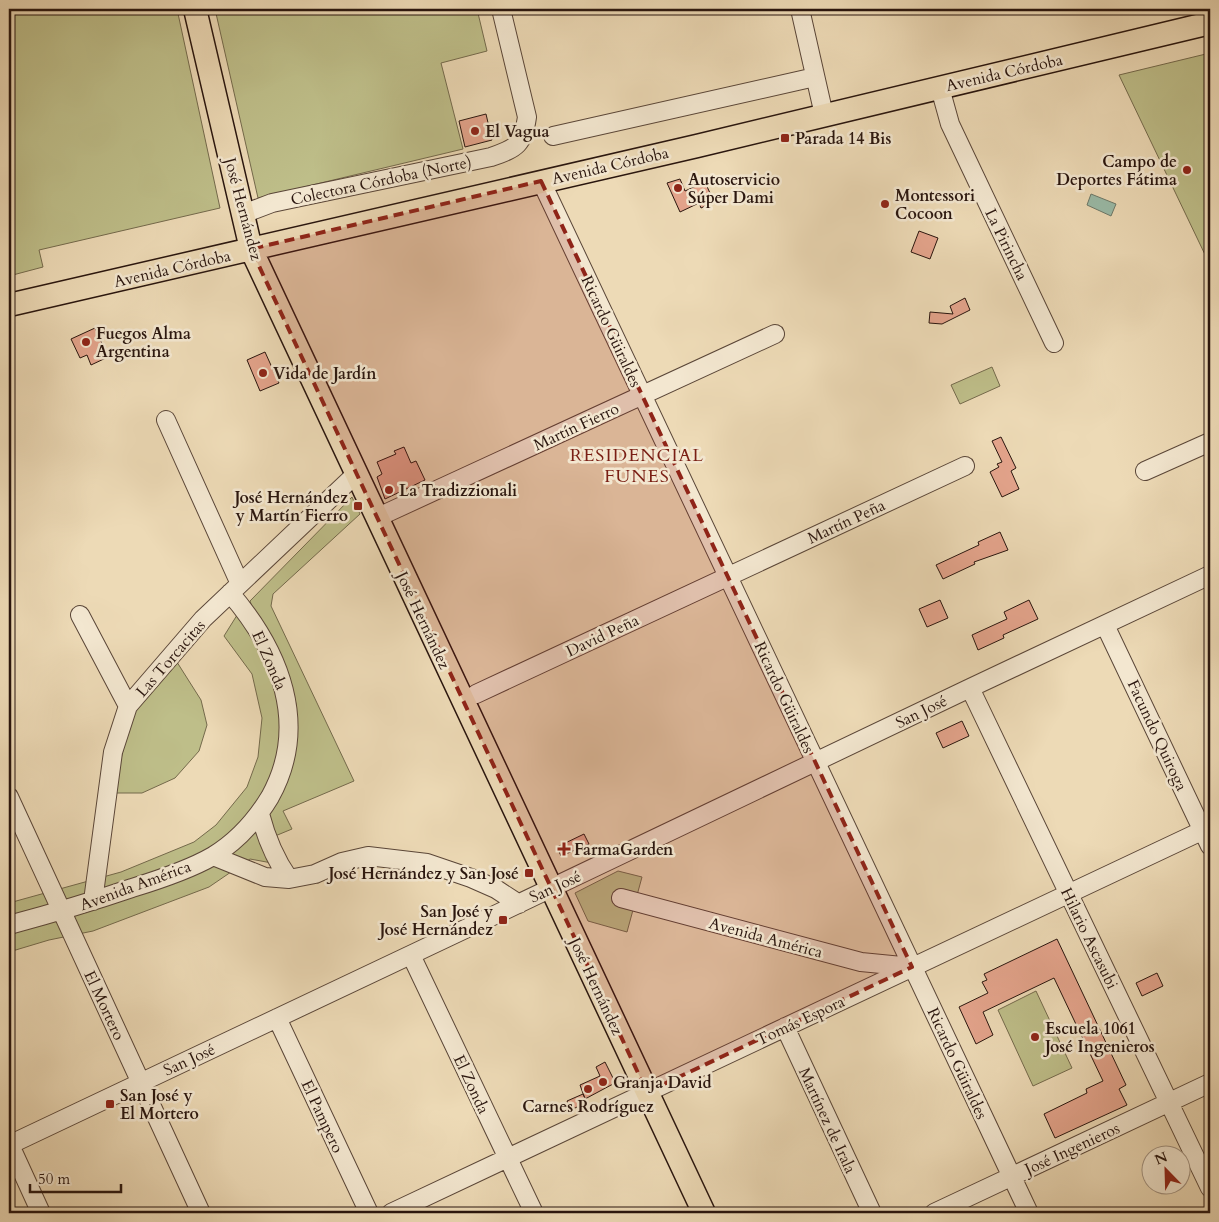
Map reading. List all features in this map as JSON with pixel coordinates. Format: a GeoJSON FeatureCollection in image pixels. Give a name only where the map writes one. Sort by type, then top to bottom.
{"type":"FeatureCollection","features":[{"type":"Feature","properties":{"kind":"main road","name":"José Hernández"},"geometry":{"type":"LineString","coordinates":[[195,9],[251,249],[704,1213]]}},
{"type":"Feature","properties":{"kind":"main road","name":"Avenida Córdoba"},"geometry":{"type":"LineString","coordinates":[[9,305],[940,88],[1210,23]]}},
{"type":"Feature","properties":{"kind":"street","name":"Colectora Córdoba (Norte)"},"geometry":{"type":"LineString","coordinates":[[242,214],[272,203],[491,157],[509,151],[518,145],[525,132],[527,117],[501,9]]}},
{"type":"Feature","properties":{"kind":"street"},"geometry":{"type":"LineString","coordinates":[[800,9],[824,115]]}},
{"type":"Feature","properties":{"kind":"street"},"geometry":{"type":"LineString","coordinates":[[553,136],[815,76]]}},
{"type":"Feature","properties":{"kind":"street","name":"La Pirincha"},"geometry":{"type":"LineString","coordinates":[[940,88],[950,124],[1054,343]]}},
{"type":"Feature","properties":{"kind":"street","name":"Ricardo Güiraldes"},"geometry":{"type":"LineString","coordinates":[[541,181],[1029,1213]]}},
{"type":"Feature","properties":{"kind":"street","name":"Martín Fierro"},"geometry":{"type":"LineString","coordinates":[[376,518],[775,334]]}},
{"type":"Feature","properties":{"kind":"street","name":"El Zonda"},"geometry":{"type":"LineString","coordinates":[[166,420],[235,588],[283,682],[290,715],[288,754],[277,784],[260,814],[237,838],[213,856]]}},
{"type":"Feature","properties":{"kind":"street"},"geometry":{"type":"LineString","coordinates":[[1145,472],[1210,442]]}},
{"type":"Feature","properties":{"kind":"street","name":"Martín Peña"},"geometry":{"type":"LineString","coordinates":[[728,576],[965,466]]}},
{"type":"Feature","properties":{"kind":"street","name":"Las Torcacitas"},"geometry":{"type":"LineString","coordinates":[[93,901],[113,752],[128,706],[204,619],[356,474]]}},
{"type":"Feature","properties":{"kind":"street","name":"David Peña"},"geometry":{"type":"LineString","coordinates":[[476,694],[728,576]]}},
{"type":"Feature","properties":{"kind":"street","name":"San José"},"geometry":{"type":"LineString","coordinates":[[9,1144],[1210,576]]}},
{"type":"Feature","properties":{"kind":"street"},"geometry":{"type":"LineString","coordinates":[[80,615],[128,706]]}},
{"type":"Feature","properties":{"kind":"street","name":"Facundo Quiroga"},"geometry":{"type":"LineString","coordinates":[[1105,625],[1208,834]]}},
{"type":"Feature","properties":{"kind":"street","name":"Hilario Ascasubi"},"geometry":{"type":"LineString","coordinates":[[970,688],[1210,1188]]}},
{"type":"Feature","properties":{"kind":"street","name":"El Mortero"},"geometry":{"type":"LineString","coordinates":[[9,797],[201,1213]]}},
{"type":"Feature","properties":{"kind":"street"},"geometry":{"type":"LineString","coordinates":[[260,814],[264,830],[275,856],[288,879]]}},
{"type":"Feature","properties":{"kind":"street","name":"Tomás Espora"},"geometry":{"type":"LineString","coordinates":[[391,1213],[1068,893],[1208,834]]}},
{"type":"Feature","properties":{"kind":"street"},"geometry":{"type":"LineString","coordinates":[[213,856],[265,877],[288,879],[315,874],[342,862],[368,856],[427,863],[496,889],[518,904]]}},
{"type":"Feature","properties":{"kind":"street","name":"Avenida América"},"geometry":{"type":"LineString","coordinates":[[9,925],[61,911],[164,878],[213,856]]}},
{"type":"Feature","properties":{"kind":"street","name":"Avenida América"},"geometry":{"type":"LineString","coordinates":[[621,898],[861,962],[912,967]]}},
{"type":"Feature","properties":{"kind":"street","name":"El Zonda"},"geometry":{"type":"LineString","coordinates":[[411,955],[534,1213]]}},
{"type":"Feature","properties":{"kind":"street","name":"El Pampero"},"geometry":{"type":"LineString","coordinates":[[277,1018],[369,1213]]}},
{"type":"Feature","properties":{"kind":"street","name":"Martínez de Irala"},"geometry":{"type":"LineString","coordinates":[[785,1027],[872,1213]]}},
{"type":"Feature","properties":{"kind":"street","name":"José Ingenieros"},"geometry":{"type":"LineString","coordinates":[[934,1213],[1210,1083]]}},
{"type":"Feature","properties":{"kind":"street"},"geometry":{"type":"LineString","coordinates":[[9,1144],[41,1213]]}},
{"type":"Feature","properties":{"kind":"highlighted area"},"geometry":{"type":"Polygon","coordinates":[[[541,181],[912,967],[647,1092],[251,249],[541,181]]]}},
{"type":"Feature","properties":{"kind":"green space"},"geometry":{"type":"Polygon","coordinates":[[[9,9],[177,9],[220,208],[39,250],[43,267],[9,276],[9,9]]]}},
{"type":"Feature","properties":{"kind":"green space"},"geometry":{"type":"Polygon","coordinates":[[[215,9],[477,9],[487,51],[441,63],[463,149],[258,198],[215,9]]]}},
{"type":"Feature","properties":{"kind":"green space","name":"Campo de Deportes Fátima"},"geometry":{"type":"Polygon","coordinates":[[[1210,53],[1210,265],[1119,75],[1210,53]]]}},
{"type":"Feature","properties":{"kind":"green space"},"geometry":{"type":"Polygon","coordinates":[[[992,367],[1000,386],[960,404],[951,385],[992,367]]]}},
{"type":"Feature","properties":{"kind":"green space"},"geometry":{"type":"Polygon","coordinates":[[[352,497],[360,514],[273,594],[271,606],[354,781],[283,811],[292,829],[263,841],[272,863],[250,859],[209,887],[93,931],[49,940],[9,952],[9,932],[236,847],[294,751],[296,704],[289,677],[273,641],[256,618],[250,601],[352,497]]]}},
{"type":"Feature","properties":{"kind":"green space"},"geometry":{"type":"Polygon","coordinates":[[[239,612],[277,680],[282,744],[269,784],[245,822],[207,854],[140,882],[9,919],[9,903],[121,872],[194,842],[216,825],[247,787],[258,757],[262,718],[252,674],[224,636],[239,612]]]}},
{"type":"Feature","properties":{"kind":"green space"},"geometry":{"type":"Polygon","coordinates":[[[175,659],[201,700],[207,725],[199,751],[175,778],[142,793],[113,793],[133,708],[175,659]]]}},
{"type":"Feature","properties":{"kind":"green space"},"geometry":{"type":"Polygon","coordinates":[[[618,871],[642,877],[627,932],[588,921],[575,893],[618,871]]]}},
{"type":"Feature","properties":{"kind":"green space"},"geometry":{"type":"Polygon","coordinates":[[[1036,991],[1072,1068],[1033,1086],[998,1010],[1036,991]]]}},
{"type":"Feature","properties":{"kind":"shaded area"},"geometry":{"type":"Polygon","coordinates":[[[1091,194],[1116,204],[1111,216],[1087,205],[1091,194]]]}},
{"type":"Feature","properties":{"kind":"building","name":"El Vagua"},"geometry":{"type":"Polygon","coordinates":[[[486,114],[492,140],[465,147],[459,121],[486,114]]]}},
{"type":"Feature","properties":{"kind":"building"},"geometry":{"type":"Polygon","coordinates":[[[680,179],[685,191],[705,182],[714,202],[701,208],[699,203],[680,212],[667,183],[680,179]]]}},
{"type":"Feature","properties":{"kind":"building"},"geometry":{"type":"Polygon","coordinates":[[[919,231],[938,238],[930,259],[911,252],[919,231]]]}},
{"type":"Feature","properties":{"kind":"building"},"geometry":{"type":"Polygon","coordinates":[[[965,298],[970,310],[942,324],[929,323],[930,312],[953,314],[950,306],[965,298]]]}},
{"type":"Feature","properties":{"kind":"building"},"geometry":{"type":"Polygon","coordinates":[[[95,328],[108,357],[91,365],[87,355],[80,358],[71,339],[95,328]]]}},
{"type":"Feature","properties":{"kind":"building"},"geometry":{"type":"Polygon","coordinates":[[[265,352],[279,383],[260,391],[247,360],[265,352]]]}},
{"type":"Feature","properties":{"kind":"building"},"geometry":{"type":"Polygon","coordinates":[[[1001,437],[1016,468],[1011,471],[1019,489],[1002,497],[990,472],[999,467],[997,464],[1002,462],[992,441],[1001,437]]]}},
{"type":"Feature","properties":{"kind":"building"},"geometry":{"type":"Polygon","coordinates":[[[404,447],[411,463],[416,461],[425,480],[385,499],[377,477],[382,474],[377,462],[396,454],[394,451],[404,447]]]}},
{"type":"Feature","properties":{"kind":"building"},"geometry":{"type":"Polygon","coordinates":[[[1000,532],[1008,550],[974,562],[975,564],[943,579],[936,565],[979,545],[978,542],[1000,532]]]}},
{"type":"Feature","properties":{"kind":"building"},"geometry":{"type":"Polygon","coordinates":[[[940,600],[948,618],[927,627],[919,609],[940,600]]]}},
{"type":"Feature","properties":{"kind":"building"},"geometry":{"type":"Polygon","coordinates":[[[1029,600],[1038,619],[1003,635],[1004,638],[978,650],[972,635],[1007,619],[1004,612],[1029,600]]]}},
{"type":"Feature","properties":{"kind":"building"},"geometry":{"type":"Polygon","coordinates":[[[962,721],[969,736],[943,748],[936,733],[962,721]]]}},
{"type":"Feature","properties":{"kind":"building"},"geometry":{"type":"Polygon","coordinates":[[[584,834],[589,844],[561,856],[557,847],[584,834]]]}},
{"type":"Feature","properties":{"kind":"building"},"geometry":{"type":"Polygon","coordinates":[[[1057,939],[1126,1085],[1119,1089],[1127,1105],[1055,1138],[1044,1114],[1087,1093],[1086,1089],[1103,1081],[1054,978],[983,1012],[993,1035],[976,1044],[959,1007],[988,993],[982,982],[987,980],[984,974],[1057,939]]]}},
{"type":"Feature","properties":{"kind":"building"},"geometry":{"type":"Polygon","coordinates":[[[1157,973],[1163,986],[1142,996],[1136,983],[1157,973]]]}},
{"type":"Feature","properties":{"kind":"building"},"geometry":{"type":"Polygon","coordinates":[[[605,1062],[614,1080],[613,1084],[585,1099],[580,1085],[600,1076],[596,1067],[605,1062]]]}},
{"type":"Feature","properties":{"kind":"building"},"geometry":{"type":"Polygon","coordinates":[[[583,1094],[587,1102],[571,1110],[567,1101],[583,1094]]]}},
{"type":"Feature","properties":{"kind":"place","name":"El Vagua"},"geometry":{"type":"Point","coordinates":[475,131]}},
{"type":"Feature","properties":{"kind":"place","name":"Parada 14 Bis"},"geometry":{"type":"Point","coordinates":[785,138]}},
{"type":"Feature","properties":{"kind":"place","name":"Campo de Deportes Fátima"},"geometry":{"type":"Point","coordinates":[1187,170]}},
{"type":"Feature","properties":{"kind":"place","name":"Autoservicio Súper Dami"},"geometry":{"type":"Point","coordinates":[678,188]}},
{"type":"Feature","properties":{"kind":"place","name":"Montessori Cocoon"},"geometry":{"type":"Point","coordinates":[885,204]}},
{"type":"Feature","properties":{"kind":"place","name":"Fuegos Alma Argentina"},"geometry":{"type":"Point","coordinates":[86,342]}},
{"type":"Feature","properties":{"kind":"place","name":"Vida de Jardín"},"geometry":{"type":"Point","coordinates":[263,373]}},
{"type":"Feature","properties":{"kind":"place","name":"La Tradizzionali"},"geometry":{"type":"Point","coordinates":[389,490]}},
{"type":"Feature","properties":{"kind":"place","name":"José Hernández y Martín Fierro"},"geometry":{"type":"Point","coordinates":[358,506]}},
{"type":"Feature","properties":{"kind":"place","name":"FarmaGarden"},"geometry":{"type":"Point","coordinates":[564,849]}},
{"type":"Feature","properties":{"kind":"place","name":"José Hernández y San José"},"geometry":{"type":"Point","coordinates":[529,873]}},
{"type":"Feature","properties":{"kind":"place","name":"San José y José Hernández"},"geometry":{"type":"Point","coordinates":[503,920]}},
{"type":"Feature","properties":{"kind":"place","name":"Escuela 1061 José Ingenieros"},"geometry":{"type":"Point","coordinates":[1035,1037]}},
{"type":"Feature","properties":{"kind":"place","name":"Granja David"},"geometry":{"type":"Point","coordinates":[603,1082]}},
{"type":"Feature","properties":{"kind":"place","name":"Carnes Rodríguez"},"geometry":{"type":"Point","coordinates":[588,1089]}},
{"type":"Feature","properties":{"kind":"place","name":"San José y El Mortero"},"geometry":{"type":"Point","coordinates":[110,1104]}},
{"type":"Feature","properties":{"kind":"district","name":"RESIDENCIAL FUNES"},"geometry":{"type":"Point","coordinates":[637,465]}}]}
